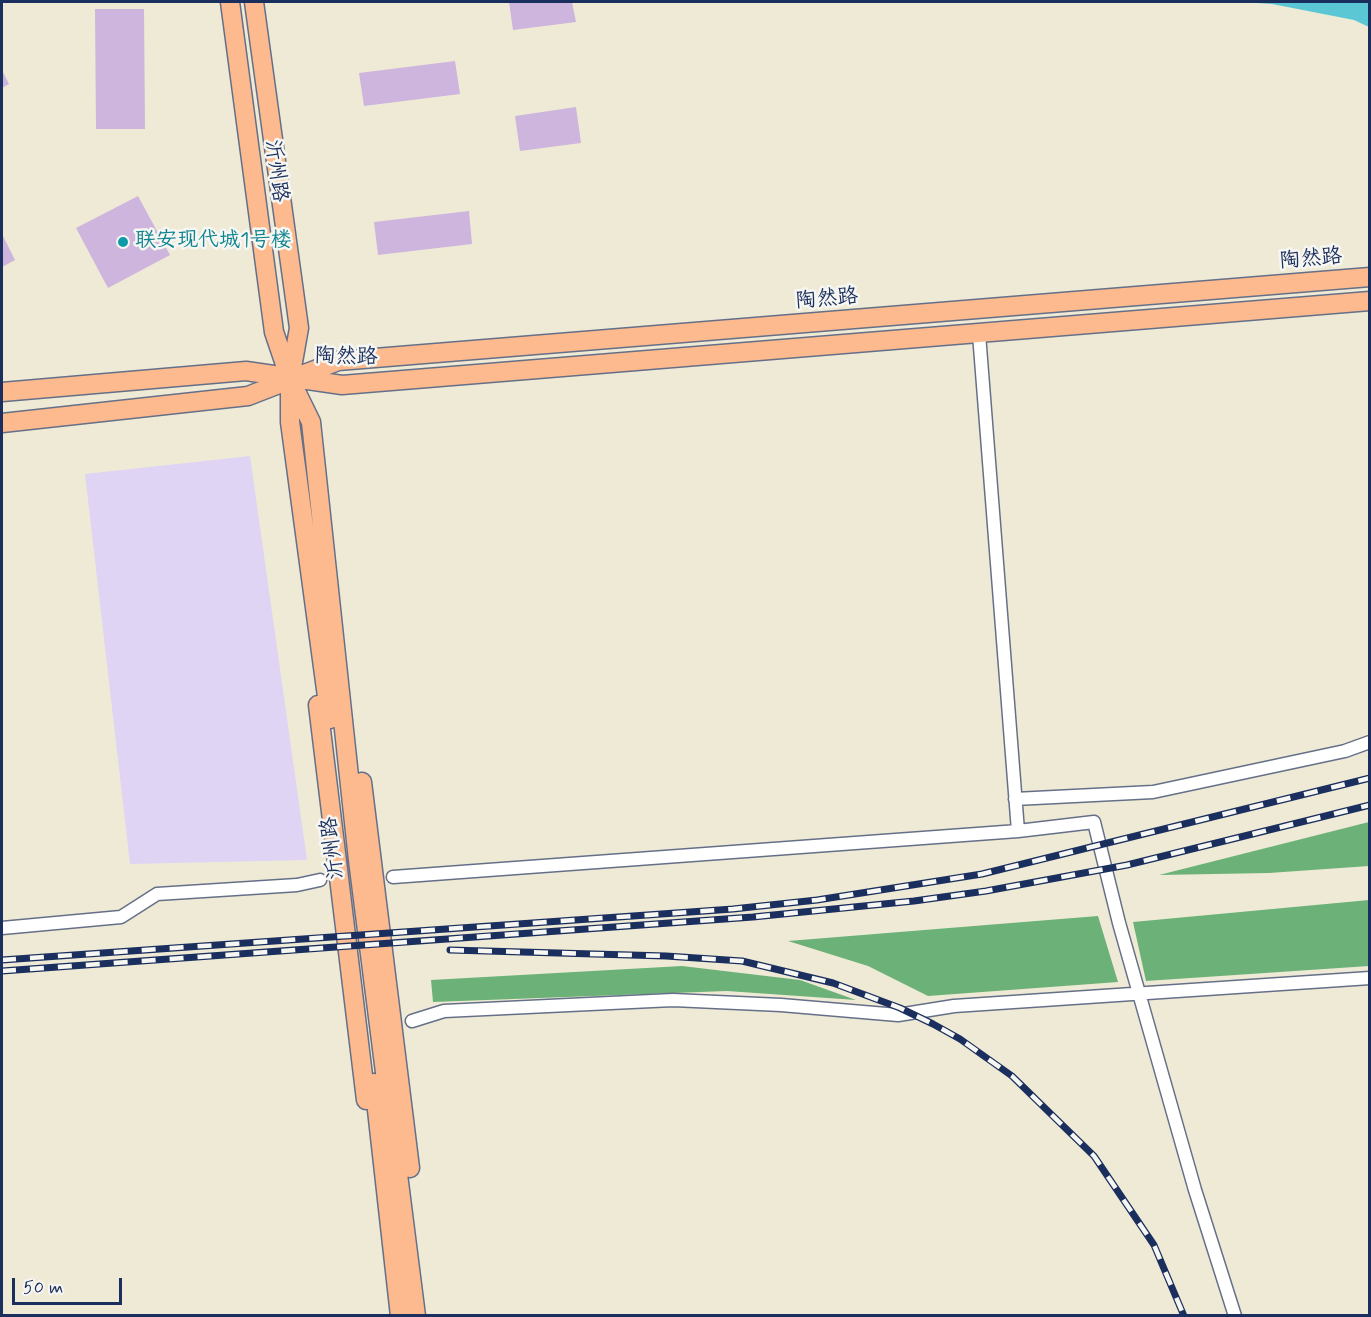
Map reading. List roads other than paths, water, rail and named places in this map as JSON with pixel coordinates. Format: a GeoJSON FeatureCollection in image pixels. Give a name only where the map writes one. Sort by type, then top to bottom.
{"type":"FeatureCollection","features":[{"type":"Feature","properties":{"kind":"main road","name":"沂州路"},"geometry":{"type":"LineString","coordinates":[[230,2],[274,332],[290,379]]}},
{"type":"Feature","properties":{"kind":"main road","name":"沂州路"},"geometry":{"type":"LineString","coordinates":[[254,2],[299,328],[290,379],[290,422],[313,519],[416,1316]]}},
{"type":"Feature","properties":{"kind":"main road","name":"陶然路"},"geometry":{"type":"LineString","coordinates":[[2,423],[248,396],[338,361],[1370,277]]}},
{"type":"Feature","properties":{"kind":"main road","name":"陶然路"},"geometry":{"type":"LineString","coordinates":[[2,392],[246,371],[342,385],[1370,301]]}},
{"type":"Feature","properties":{"kind":"main road"},"geometry":{"type":"LineString","coordinates":[[1031,330],[1010,317],[1080,302]]}},
{"type":"Feature","properties":{"kind":"main road"},"geometry":{"type":"LineString","coordinates":[[857,344],[945,326],[925,315]]}},
{"type":"Feature","properties":{"kind":"main road","name":"沂州路"},"geometry":{"type":"LineString","coordinates":[[313,519],[399,1316]]}},
{"type":"Feature","properties":{"kind":"main road"},"geometry":{"type":"LineString","coordinates":[[313,519],[300,547],[391,1316]]}},
{"type":"Feature","properties":{"kind":"main road"},"geometry":{"type":"LineString","coordinates":[[313,519],[333,553],[402,1096],[426,1316]]}},
{"type":"Feature","properties":{"kind":"street"},"geometry":{"type":"LineString","coordinates":[[979,334],[1018,831]]}},
{"type":"Feature","properties":{"kind":"street"},"geometry":{"type":"LineString","coordinates":[[1016,799],[1153,792],[1345,751],[1370,742]]}},
{"type":"Feature","properties":{"kind":"street"},"geometry":{"type":"LineString","coordinates":[[393,877],[1018,831],[1094,822],[1138,992],[1195,1190],[1235,1316]]}},
{"type":"Feature","properties":{"kind":"street"},"geometry":{"type":"LineString","coordinates":[[2,927],[121,918],[157,894],[297,885],[320,880]]}},
{"type":"Feature","properties":{"kind":"street"},"geometry":{"type":"LineString","coordinates":[[412,1021],[444,1011],[673,1000],[781,1005],[897,1016],[954,1006],[1370,978]]}},
{"type":"Feature","properties":{"kind":"water"},"geometry":{"type":"Polygon","coordinates":[[[1242,2],[1369,2],[1369,27],[1354,20],[1272,4],[1242,2]]]}},
{"type":"Feature","properties":{"kind":"railway"},"geometry":{"type":"LineString","coordinates":[[2,960],[733,909],[817,900],[982,874],[1370,778]]}},
{"type":"Feature","properties":{"kind":"railway"},"geometry":{"type":"LineString","coordinates":[[2,971],[753,917],[914,901],[986,891],[1127,865],[1370,805]]}},
{"type":"Feature","properties":{"kind":"railway"},"geometry":{"type":"LineString","coordinates":[[450,950],[666,956],[742,961],[833,983],[900,1008],[933,1024],[960,1039],[1012,1076],[1094,1156],[1154,1245],[1184,1316]]}},
{"type":"Feature","properties":{"kind":"place","name":"联安现代城1号楼"},"geometry":{"type":"Point","coordinates":[123,242]}}]}
